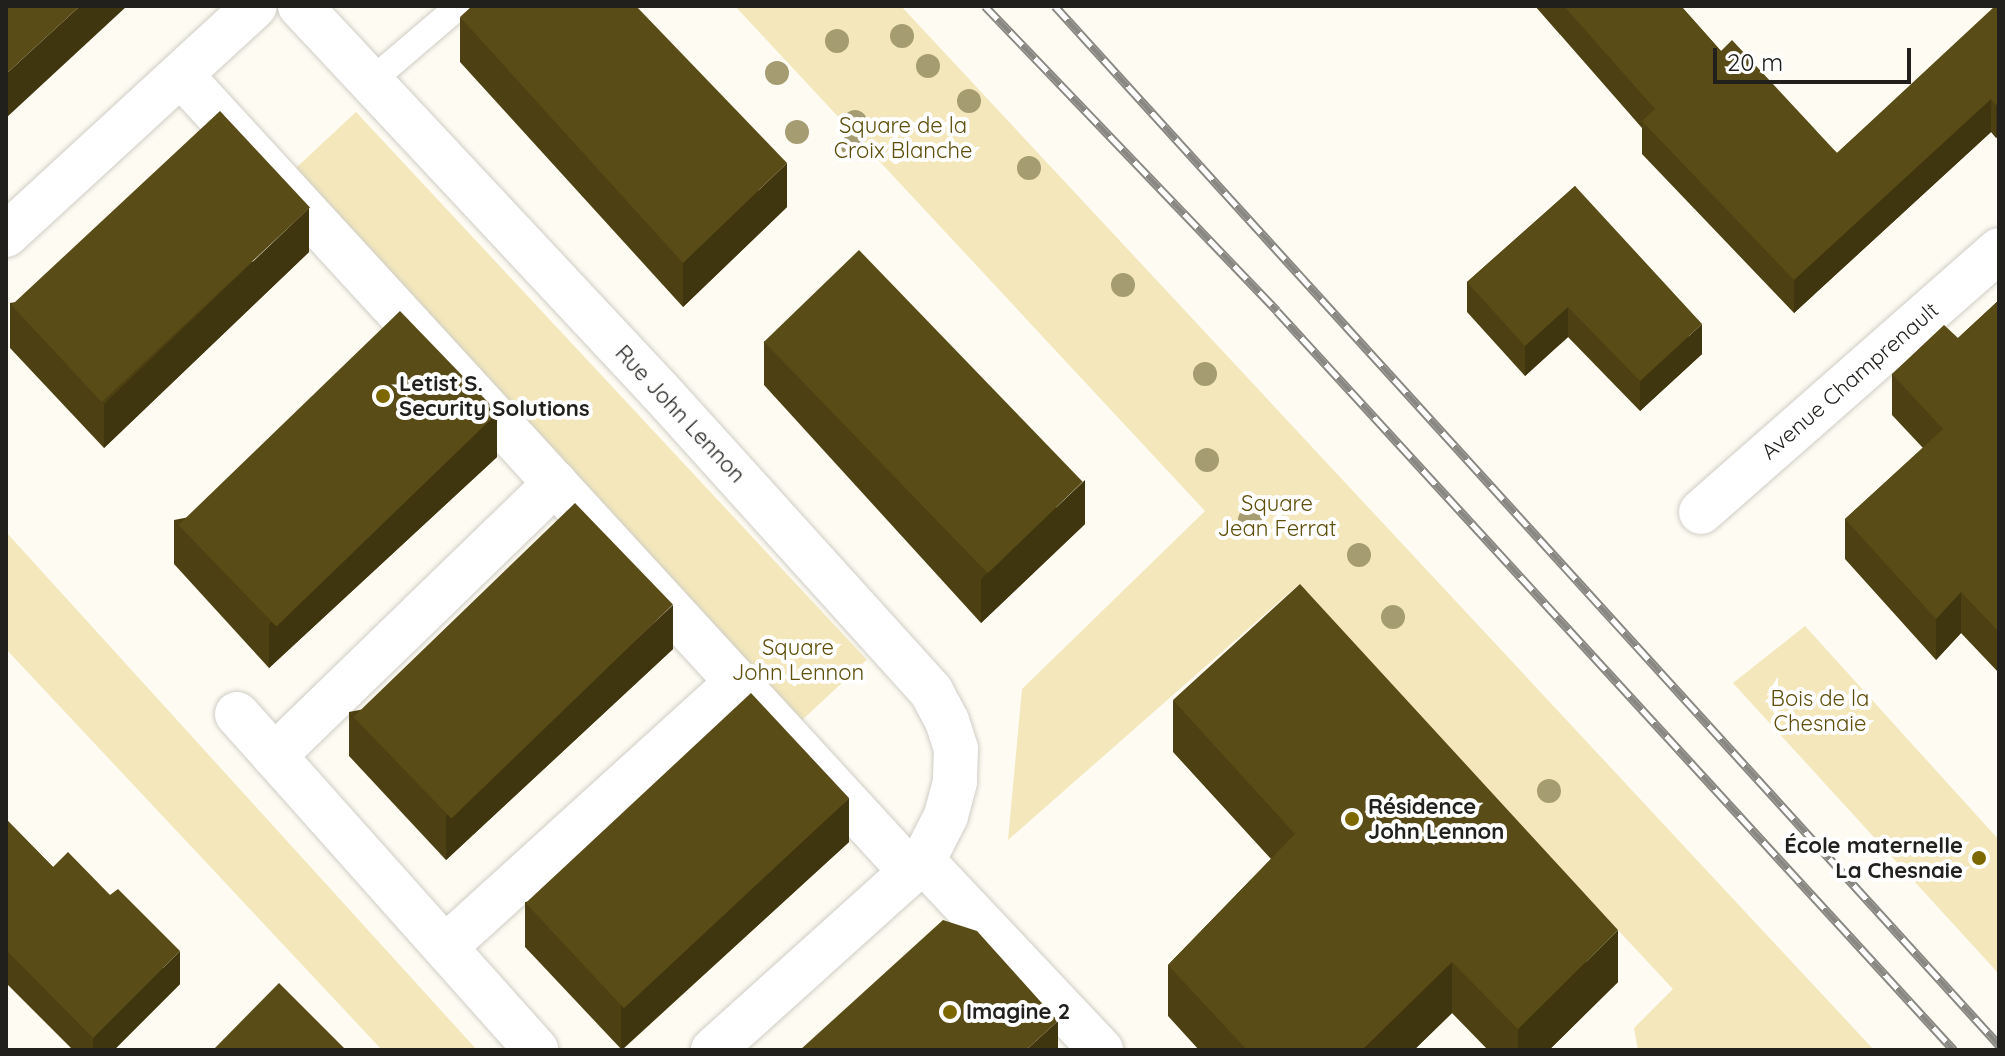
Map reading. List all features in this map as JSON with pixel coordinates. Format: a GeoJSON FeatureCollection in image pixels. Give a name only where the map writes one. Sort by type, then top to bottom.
{"type":"FeatureCollection","features":[{"type":"Feature","properties":{"kind":"street"},"geometry":{"type":"LineString","coordinates":[[6,235],[255,6]]}},
{"type":"Feature","properties":{"kind":"street","name":"Rue John Lennon"},"geometry":{"type":"LineString","coordinates":[[300,6],[659,390],[931,691],[947,721],[956,749],[955,782],[946,816],[917,866]]}},
{"type":"Feature","properties":{"kind":"street"},"geometry":{"type":"LineString","coordinates":[[181,75],[737,682],[1101,1050]]}},
{"type":"Feature","properties":{"kind":"street","name":"Avenue Champrenault"},"geometry":{"type":"LineString","coordinates":[[1701,512],[1999,250]]}},
{"type":"Feature","properties":{"kind":"street"},"geometry":{"type":"LineString","coordinates":[[274,756],[556,483]]}},
{"type":"Feature","properties":{"kind":"street"},"geometry":{"type":"LineString","coordinates":[[445,947],[737,682]]}},
{"type":"Feature","properties":{"kind":"street"},"geometry":{"type":"LineString","coordinates":[[237,714],[536,1050]]}},
{"type":"Feature","properties":{"kind":"street"},"geometry":{"type":"LineString","coordinates":[[713,1050],[917,866]]}},
{"type":"Feature","properties":{"kind":"lane"},"geometry":{"type":"LineString","coordinates":[[370,82],[459,6]]}},
{"type":"Feature","properties":{"kind":"green space","name":"Square Jean Ferrat"},"geometry":{"type":"Polygon","coordinates":[[[735,6],[901,6],[1874,1050],[1638,1050],[1634,1028],[1673,989],[1297,586],[1008,840],[1022,689],[1205,511],[735,6]]]}},
{"type":"Feature","properties":{"kind":"green space","name":"Square John Lennon"},"geometry":{"type":"Polygon","coordinates":[[[356,112],[867,660],[797,725],[287,177],[356,112]]]}},
{"type":"Feature","properties":{"kind":"green space"},"geometry":{"type":"Polygon","coordinates":[[[6,532],[477,1050],[382,1050],[6,649],[6,532]]]}},
{"type":"Feature","properties":{"kind":"green space","name":"Bois de la Chesnaie"},"geometry":{"type":"Polygon","coordinates":[[[1805,626],[1999,840],[1999,974],[1733,683],[1805,626]]]}},
{"type":"Feature","properties":{"kind":"building"},"geometry":{"type":"Polygon","coordinates":[[[6,6],[80,6],[6,74],[6,6]]]}},
{"type":"Feature","properties":{"kind":"building"},"geometry":{"type":"Polygon","coordinates":[[[472,6],[636,6],[787,163],[683,263],[460,17],[472,6]]]}},
{"type":"Feature","properties":{"kind":"building"},"geometry":{"type":"Polygon","coordinates":[[[1564,6],[1681,6],[1721,51],[1732,40],[1837,153],[1995,6],[1999,6],[1999,102],[1996,105],[1991,99],[1794,280],[1642,121],[1655,109],[1564,6]]]}},
{"type":"Feature","properties":{"kind":"building"},"geometry":{"type":"Polygon","coordinates":[[[220,111],[310,208],[102,402],[12,305],[220,111]]]}},
{"type":"Feature","properties":{"kind":"building"},"geometry":{"type":"Polygon","coordinates":[[[1575,186],[1702,324],[1640,381],[1568,307],[1525,346],[1467,282],[1575,186]]]}},
{"type":"Feature","properties":{"kind":"building"},"geometry":{"type":"Polygon","coordinates":[[[859,250],[1083,482],[988,573],[764,342],[859,250]]]}},
{"type":"Feature","properties":{"kind":"building"},"geometry":{"type":"Polygon","coordinates":[[[1999,300],[1999,632],[1961,592],[1936,619],[1845,519],[1943,429],[1892,374],[1944,325],[1958,338],[1999,300]]]}},
{"type":"Feature","properties":{"kind":"building"},"geometry":{"type":"Polygon","coordinates":[[[400,311],[498,412],[276,626],[178,525],[400,311]]]}},
{"type":"Feature","properties":{"kind":"building"},"geometry":{"type":"Polygon","coordinates":[[[575,503],[673,604],[451,818],[353,717],[575,503]]]}},
{"type":"Feature","properties":{"kind":"building","name":"Résidence John Lennon"},"geometry":{"type":"Polygon","coordinates":[[[1300,584],[1618,930],[1518,1029],[1452,962],[1362,1050],[1247,1050],[1168,965],[1295,834],[1173,700],[1300,584]]]}},
{"type":"Feature","properties":{"kind":"building"},"geometry":{"type":"Polygon","coordinates":[[[751,693],[849,798],[624,1008],[526,903],[751,693]]]}},
{"type":"Feature","properties":{"kind":"building"},"geometry":{"type":"Polygon","coordinates":[[[6,819],[53,867],[68,852],[110,895],[118,889],[180,951],[93,1038],[6,950],[6,819]]]}},
{"type":"Feature","properties":{"kind":"building"},"geometry":{"type":"Polygon","coordinates":[[[943,920],[977,931],[1058,1021],[1026,1050],[800,1050],[943,920]]]}},
{"type":"Feature","properties":{"kind":"building"},"geometry":{"type":"Polygon","coordinates":[[[279,983],[346,1050],[213,1050],[279,983]]]}},
{"type":"Feature","properties":{"kind":"railway"},"geometry":{"type":"LineString","coordinates":[[985,6],[1277,311],[1954,1050]]}},
{"type":"Feature","properties":{"kind":"railway"},"geometry":{"type":"LineString","coordinates":[[1055,6],[1999,1045]]}},
{"type":"Feature","properties":{"kind":"place","name":"Letist S. Security Solutions"},"geometry":{"type":"Point","coordinates":[383,396]}},
{"type":"Feature","properties":{"kind":"place","name":"Résidence John Lennon"},"geometry":{"type":"Point","coordinates":[1352,819]}},
{"type":"Feature","properties":{"kind":"place","name":"École maternelle La Chesnaie"},"geometry":{"type":"Point","coordinates":[1979,858]}},
{"type":"Feature","properties":{"kind":"place","name":"Imagine 2"},"geometry":{"type":"Point","coordinates":[950,1012]}},
{"type":"Feature","properties":{"kind":"park label","name":"Square de la Croix Blanche"},"geometry":{"type":"Point","coordinates":[903,138]}}]}
